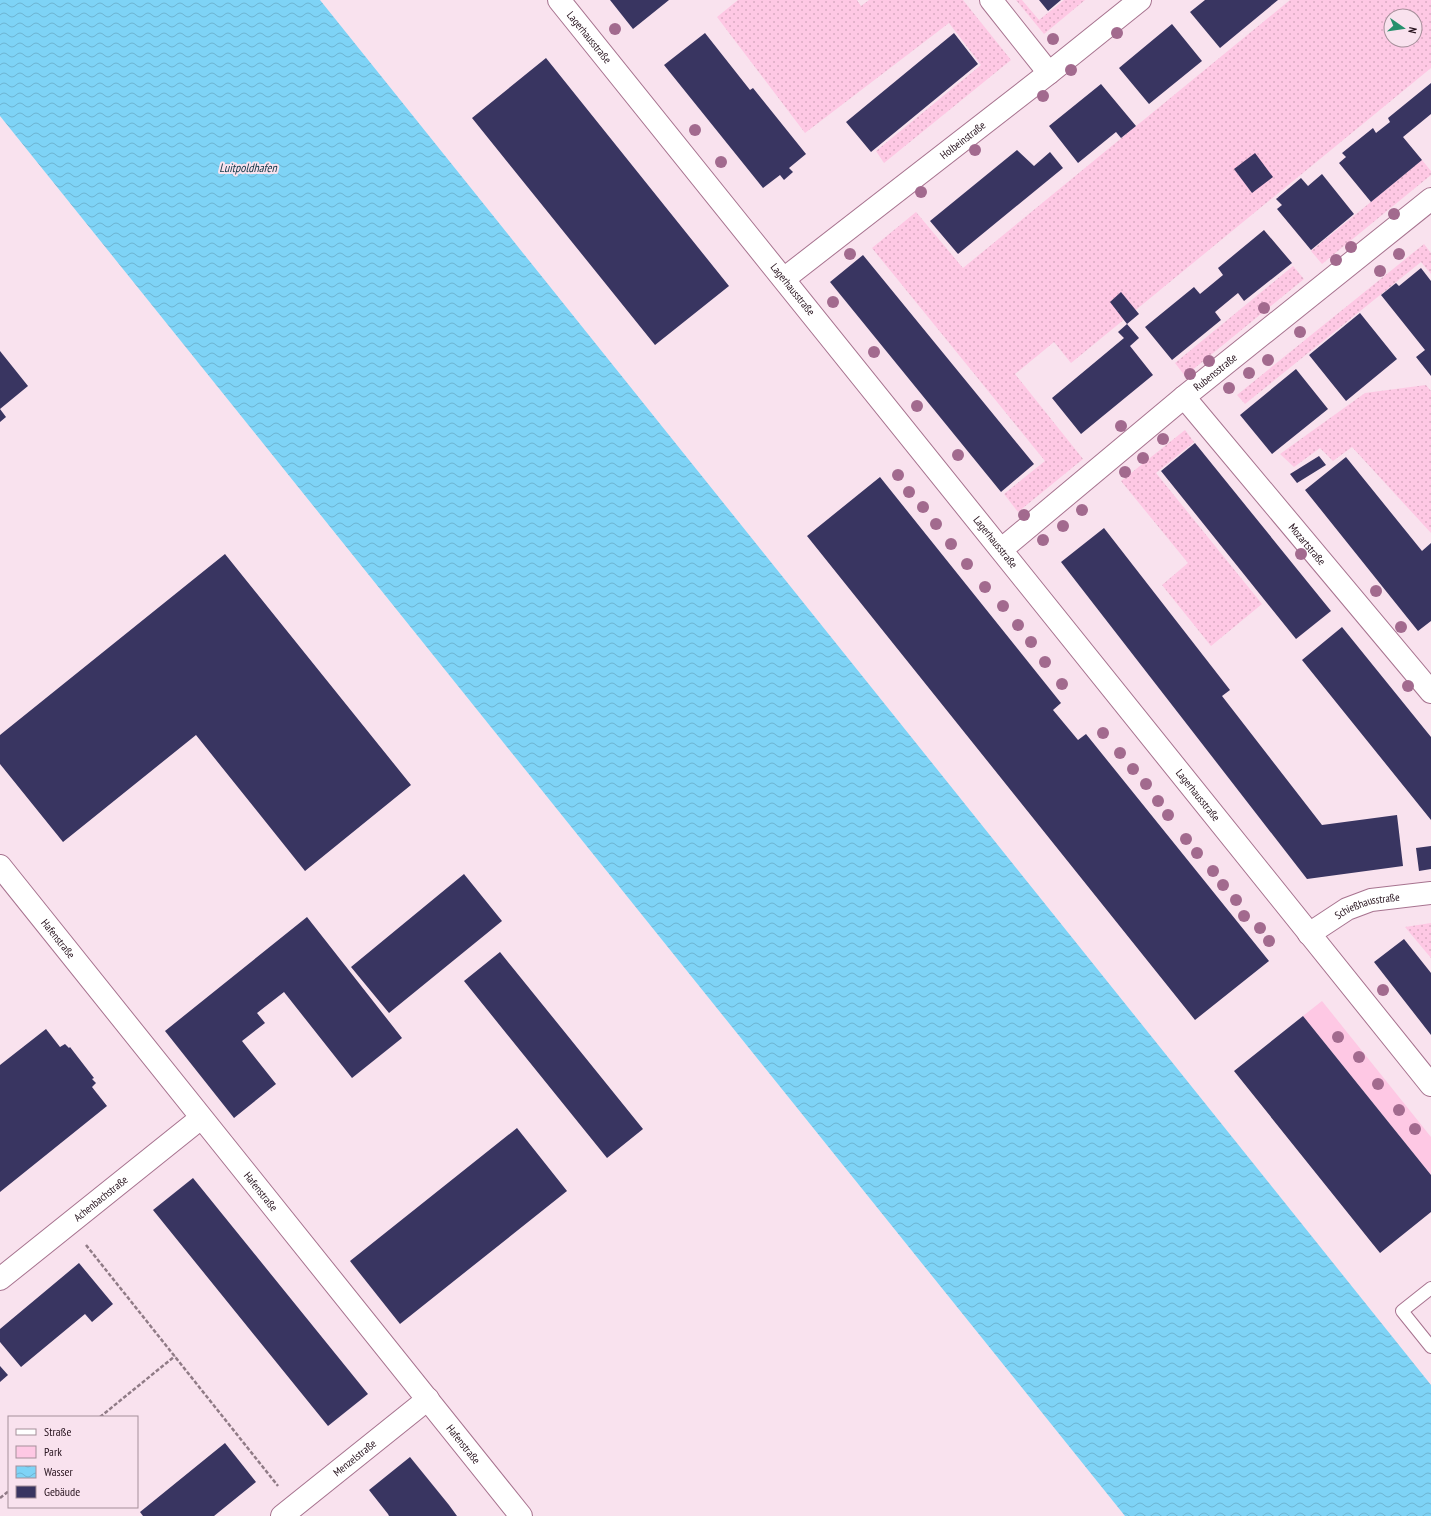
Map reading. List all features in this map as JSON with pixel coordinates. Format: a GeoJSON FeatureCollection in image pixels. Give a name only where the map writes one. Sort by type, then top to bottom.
{"type":"FeatureCollection","features":[{"type":"Feature","properties":{"kind":"street","name":"Lagerhausstraße"},"geometry":{"type":"LineString","coordinates":[[559,0],[785,278],[1431,1085]]}},
{"type":"Feature","properties":{"kind":"street"},"geometry":{"type":"LineString","coordinates":[[991,0],[1049,73]]}},
{"type":"Feature","properties":{"kind":"street","name":"Holbeinstraße"},"geometry":{"type":"LineString","coordinates":[[785,278],[1049,73],[1140,0]]}},
{"type":"Feature","properties":{"kind":"street","name":"Rubensstraße"},"geometry":{"type":"LineString","coordinates":[[1002,549],[1184,397],[1428,208]]}},
{"type":"Feature","properties":{"kind":"street","name":"Mozartstraße"},"geometry":{"type":"LineString","coordinates":[[1184,397],[1431,692]]}},
{"type":"Feature","properties":{"kind":"street","name":"Hafenstraße"},"geometry":{"type":"LineString","coordinates":[[0,866],[521,1516]]}},
{"type":"Feature","properties":{"kind":"street","name":"Schießhausstraße"},"geometry":{"type":"LineString","coordinates":[[1309,934],[1347,909],[1371,900],[1431,893]]}},
{"type":"Feature","properties":{"kind":"street","name":"Achenbachstraße"},"geometry":{"type":"LineString","coordinates":[[0,1279],[202,1118]]}},
{"type":"Feature","properties":{"kind":"street","name":"Menzelstraße"},"geometry":{"type":"LineString","coordinates":[[288,1511],[428,1399]]}},
{"type":"Feature","properties":{"kind":"lane"},"geometry":{"type":"LineString","coordinates":[[1431,1288],[1402,1311],[1431,1348]]}},
{"type":"Feature","properties":{"kind":"path"},"geometry":{"type":"LineString","coordinates":[[69,1224],[175,1356],[288,1511]]}},
{"type":"Feature","properties":{"kind":"path"},"geometry":{"type":"LineString","coordinates":[[101,1416],[175,1356]]}},
{"type":"Feature","properties":{"kind":"path"},"geometry":{"type":"LineString","coordinates":[[0,1498],[8,1492]]}},
{"type":"Feature","properties":{"kind":"green space"},"geometry":{"type":"Polygon","coordinates":[[[738,0],[857,0],[861,6],[869,0],[963,0],[1011,60],[884,163],[876,151],[981,65],[949,23],[805,133],[717,17],[738,0]]]}},
{"type":"Feature","properties":{"kind":"green space"},"geometry":{"type":"Polygon","coordinates":[[[1016,0],[1022,0],[1039,20],[1064,0],[1085,0],[1044,34],[1016,0]]]}},
{"type":"Feature","properties":{"kind":"green space"},"geometry":{"type":"Polygon","coordinates":[[[1290,0],[1431,0],[1431,68],[1071,363],[1054,342],[1015,374],[1083,459],[1018,512],[1004,494],[1045,461],[872,248],[916,212],[963,268],[1290,0]]]}},
{"type":"Feature","properties":{"kind":"green space"},"geometry":{"type":"Polygon","coordinates":[[[1422,160],[1431,171],[1431,175],[1322,264],[1311,251],[1422,160]]]}},
{"type":"Feature","properties":{"kind":"green space"},"geometry":{"type":"Polygon","coordinates":[[[1424,244],[1431,253],[1431,274],[1421,262],[1245,404],[1237,395],[1424,244]]]}},
{"type":"Feature","properties":{"kind":"green space"},"geometry":{"type":"Polygon","coordinates":[[[1293,266],[1304,279],[1185,376],[1175,363],[1293,266]]]}},
{"type":"Feature","properties":{"kind":"green space"},"geometry":{"type":"Polygon","coordinates":[[[1426,385],[1431,391],[1431,533],[1352,447],[1333,461],[1320,448],[1294,467],[1280,454],[1365,393],[1426,385]]]}},
{"type":"Feature","properties":{"kind":"green space"},"geometry":{"type":"Polygon","coordinates":[[[1185,430],[1194,442],[1156,473],[1262,604],[1211,646],[1162,585],[1188,563],[1121,481],[1185,430]]]}},
{"type":"Feature","properties":{"kind":"green space"},"geometry":{"type":"Polygon","coordinates":[[[1431,923],[1431,958],[1405,927],[1431,923]]]}},
{"type":"Feature","properties":{"kind":"green space"},"geometry":{"type":"Polygon","coordinates":[[[1322,1001],[1431,1137],[1431,1175],[1303,1016],[1322,1001]]]}},
{"type":"Feature","properties":{"kind":"water","name":"Luitpoldhafen"},"geometry":{"type":"Polygon","coordinates":[[[0,0],[320,0],[1431,1385],[1431,1516],[1125,1516],[0,116],[0,0]]]}},
{"type":"Feature","properties":{"kind":"building"},"geometry":{"type":"Polygon","coordinates":[[[610,0],[669,0],[633,29],[610,0]]]}},
{"type":"Feature","properties":{"kind":"building"},"geometry":{"type":"Polygon","coordinates":[[[1039,0],[1061,0],[1048,11],[1039,0]]]}},
{"type":"Feature","properties":{"kind":"building"},"geometry":{"type":"Polygon","coordinates":[[[1205,0],[1278,0],[1220,48],[1190,12],[1205,0]]]}},
{"type":"Feature","properties":{"kind":"building"},"geometry":{"type":"Polygon","coordinates":[[[1172,24],[1202,61],[1149,104],[1119,68],[1172,24]]]}},
{"type":"Feature","properties":{"kind":"building"},"geometry":{"type":"Polygon","coordinates":[[[705,33],[750,90],[753,88],[806,154],[789,168],[793,172],[784,180],[780,175],[763,188],[664,65],[705,33]]]}},
{"type":"Feature","properties":{"kind":"building"},"geometry":{"type":"Polygon","coordinates":[[[954,33],[978,64],[871,152],[846,122],[954,33]]]}},
{"type":"Feature","properties":{"kind":"building"},"geometry":{"type":"Polygon","coordinates":[[[546,58],[729,286],[655,345],[472,118],[546,58]]]}},
{"type":"Feature","properties":{"kind":"building"},"geometry":{"type":"Polygon","coordinates":[[[1431,83],[1431,114],[1403,137],[1422,160],[1371,202],[1339,163],[1346,157],[1342,153],[1373,128],[1376,133],[1390,122],[1388,118],[1431,83]]]}},
{"type":"Feature","properties":{"kind":"building"},"geometry":{"type":"Polygon","coordinates":[[[1101,84],[1136,126],[1121,138],[1116,132],[1078,163],[1049,126],[1101,84]]]}},
{"type":"Feature","properties":{"kind":"building"},"geometry":{"type":"Polygon","coordinates":[[[1017,150],[1034,166],[1050,152],[1063,168],[958,254],[930,221],[1017,150]]]}},
{"type":"Feature","properties":{"kind":"building"},"geometry":{"type":"Polygon","coordinates":[[[1255,153],[1273,177],[1252,193],[1234,169],[1255,153]]]}},
{"type":"Feature","properties":{"kind":"building"},"geometry":{"type":"Polygon","coordinates":[[[1322,174],[1354,214],[1311,250],[1277,209],[1282,205],[1276,199],[1301,178],[1308,186],[1322,174]]]}},
{"type":"Feature","properties":{"kind":"building"},"geometry":{"type":"Polygon","coordinates":[[[1264,230],[1292,263],[1244,301],[1238,293],[1215,312],[1221,320],[1172,360],[1145,327],[1194,287],[1200,294],[1223,275],[1218,268],[1264,230]]]}},
{"type":"Feature","properties":{"kind":"building"},"geometry":{"type":"Polygon","coordinates":[[[863,255],[1034,464],[1001,492],[830,282],[863,255]]]}},
{"type":"Feature","properties":{"kind":"building"},"geometry":{"type":"Polygon","coordinates":[[[1421,268],[1431,281],[1431,376],[1416,357],[1425,350],[1381,295],[1396,283],[1399,286],[1421,268]]]}},
{"type":"Feature","properties":{"kind":"building"},"geometry":{"type":"Polygon","coordinates":[[[1121,292],[1139,314],[1127,324],[1110,302],[1121,292]]]}},
{"type":"Feature","properties":{"kind":"building"},"geometry":{"type":"Polygon","coordinates":[[[1360,313],[1397,359],[1346,401],[1309,355],[1360,313]]]}},
{"type":"Feature","properties":{"kind":"building"},"geometry":{"type":"Polygon","coordinates":[[[1127,324],[1139,338],[1130,346],[1153,375],[1081,434],[1052,398],[1124,338],[1118,332],[1127,324]]]}},
{"type":"Feature","properties":{"kind":"building"},"geometry":{"type":"Polygon","coordinates":[[[0,351],[28,386],[0,409],[0,351]]]}},
{"type":"Feature","properties":{"kind":"building"},"geometry":{"type":"Polygon","coordinates":[[[1296,369],[1328,409],[1272,454],[1240,415],[1296,369]]]}},
{"type":"Feature","properties":{"kind":"building"},"geometry":{"type":"Polygon","coordinates":[[[0,409],[6,417],[0,422],[0,409]]]}},
{"type":"Feature","properties":{"kind":"building"},"geometry":{"type":"Polygon","coordinates":[[[1195,443],[1331,611],[1296,639],[1161,471],[1195,443]]]}},
{"type":"Feature","properties":{"kind":"building"},"geometry":{"type":"Polygon","coordinates":[[[1319,456],[1326,465],[1297,483],[1290,474],[1319,456]]]}},
{"type":"Feature","properties":{"kind":"building"},"geometry":{"type":"Polygon","coordinates":[[[1346,457],[1422,551],[1431,543],[1431,621],[1418,631],[1305,490],[1346,457]]]}},
{"type":"Feature","properties":{"kind":"building"},"geometry":{"type":"Polygon","coordinates":[[[880,477],[1061,703],[1053,710],[1078,740],[1086,734],[1269,961],[1195,1020],[807,536],[880,477]]]}},
{"type":"Feature","properties":{"kind":"building"},"geometry":{"type":"Polygon","coordinates":[[[1104,528],[1230,690],[1222,696],[1322,825],[1397,815],[1403,866],[1307,879],[1061,562],[1104,528]]]}},
{"type":"Feature","properties":{"kind":"building"},"geometry":{"type":"Polygon","coordinates":[[[225,554],[411,785],[305,871],[196,735],[63,842],[0,764],[0,735],[225,554]]]}},
{"type":"Feature","properties":{"kind":"building"},"geometry":{"type":"Polygon","coordinates":[[[1342,627],[1431,737],[1431,820],[1302,660],[1342,627]]]}},
{"type":"Feature","properties":{"kind":"building"},"geometry":{"type":"Polygon","coordinates":[[[1431,846],[1431,869],[1419,871],[1416,848],[1431,846]]]}},
{"type":"Feature","properties":{"kind":"building"},"geometry":{"type":"Polygon","coordinates":[[[464,874],[502,921],[389,1013],[351,967],[464,874]]]}},
{"type":"Feature","properties":{"kind":"building"},"geometry":{"type":"Polygon","coordinates":[[[307,917],[402,1038],[352,1078],[284,992],[257,1013],[265,1023],[242,1041],[276,1084],[234,1118],[165,1031],[307,917]]]}},
{"type":"Feature","properties":{"kind":"building"},"geometry":{"type":"Polygon","coordinates":[[[1404,939],[1431,973],[1431,1035],[1374,962],[1404,939]]]}},
{"type":"Feature","properties":{"kind":"building"},"geometry":{"type":"Polygon","coordinates":[[[500,952],[643,1129],[607,1158],[464,981],[500,952]]]}},
{"type":"Feature","properties":{"kind":"building"},"geometry":{"type":"Polygon","coordinates":[[[1303,1016],[1431,1175],[1431,1212],[1380,1253],[1234,1071],[1303,1016]]]}},
{"type":"Feature","properties":{"kind":"building"},"geometry":{"type":"Polygon","coordinates":[[[46,1029],[60,1047],[65,1044],[69,1048],[70,1047],[94,1078],[92,1079],[96,1083],[92,1087],[107,1106],[0,1192],[0,1065],[46,1029]]]}},
{"type":"Feature","properties":{"kind":"building"},"geometry":{"type":"Polygon","coordinates":[[[517,1128],[567,1191],[400,1324],[350,1261],[517,1128]]]}},
{"type":"Feature","properties":{"kind":"building"},"geometry":{"type":"Polygon","coordinates":[[[193,1178],[368,1394],[328,1426],[153,1210],[193,1178]]]}},
{"type":"Feature","properties":{"kind":"building"},"geometry":{"type":"Polygon","coordinates":[[[79,1263],[113,1304],[92,1322],[85,1314],[21,1367],[0,1342],[0,1329],[79,1263]]]}},
{"type":"Feature","properties":{"kind":"building"},"geometry":{"type":"Polygon","coordinates":[[[0,1366],[8,1375],[0,1382],[0,1366]]]}},
{"type":"Feature","properties":{"kind":"building"},"geometry":{"type":"Polygon","coordinates":[[[225,1443],[256,1482],[214,1516],[143,1516],[140,1512],[225,1443]]]}},
{"type":"Feature","properties":{"kind":"building"},"geometry":{"type":"Polygon","coordinates":[[[410,1457],[457,1516],[389,1516],[369,1490],[410,1457]]]}}]}
